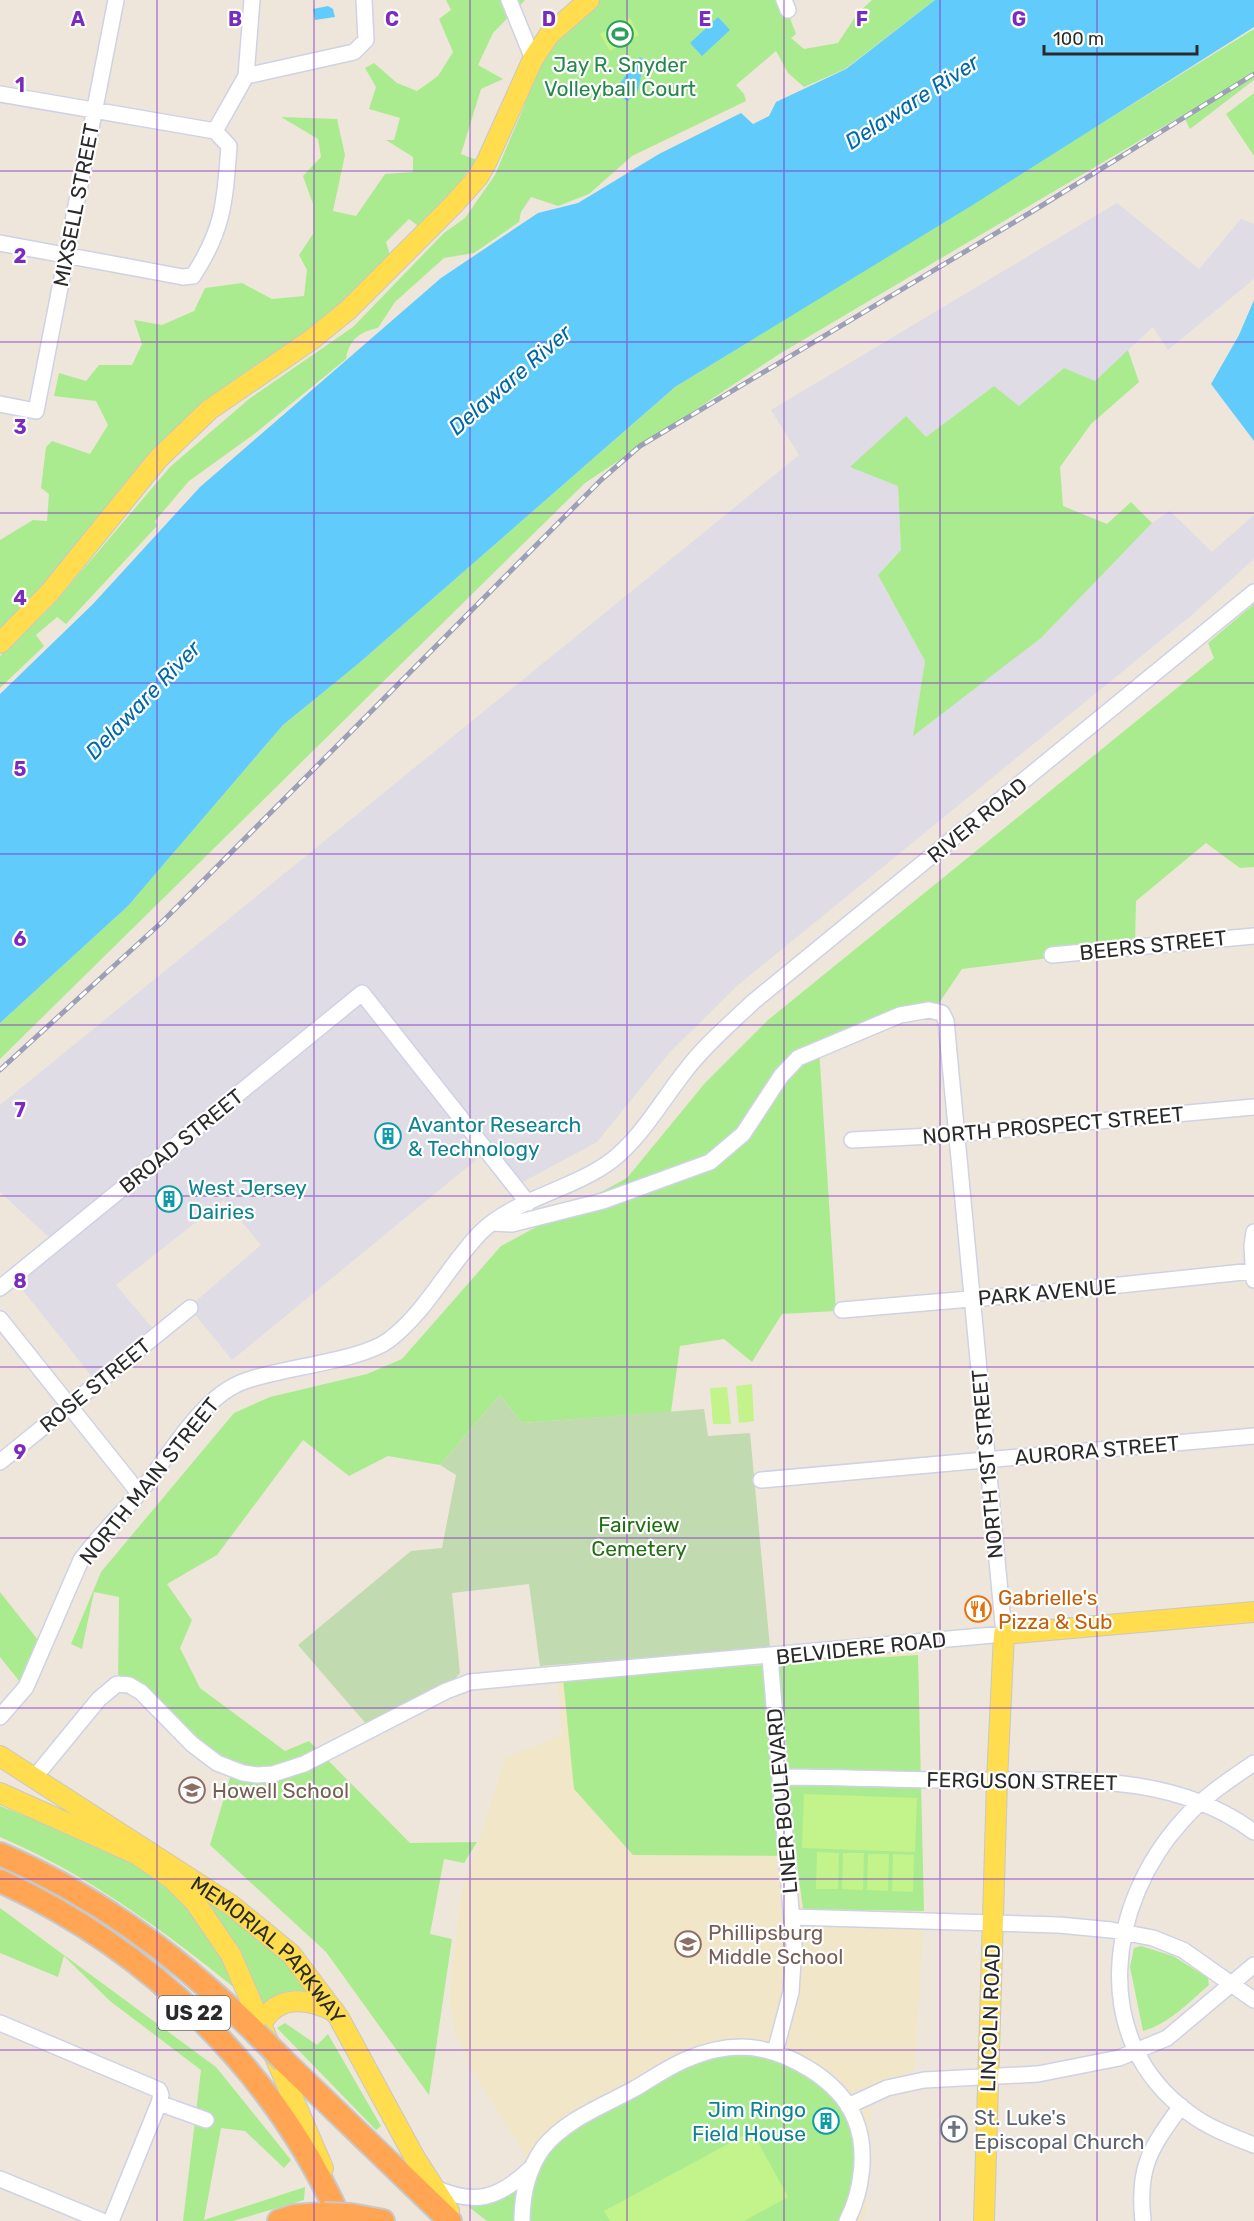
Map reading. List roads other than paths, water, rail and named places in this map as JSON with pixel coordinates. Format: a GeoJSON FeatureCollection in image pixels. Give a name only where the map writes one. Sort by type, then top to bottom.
{"type":"FeatureCollection","features":[{"type":"Feature","properties":{"kind":"highway","name":"US 22"},"geometry":{"type":"LineString","coordinates":[[0,1854],[71,1888],[135,1929],[195,1976],[259,2029],[284,2061],[450,2221]]}},
{"type":"Feature","properties":{"kind":"highway","name":"US 22"},"geometry":{"type":"LineString","coordinates":[[0,1881],[54,1909],[107,1942],[160,1983],[205,2023],[243,2063],[275,2104],[337,2213]]}},
{"type":"Feature","properties":{"kind":"highway"},"geometry":{"type":"LineString","coordinates":[[279,2221],[294,2216],[337,2213],[383,2221]]}},
{"type":"Feature","properties":{"kind":"main road"},"geometry":{"type":"LineString","coordinates":[[0,642],[50,592],[158,459],[209,410],[311,340],[348,310],[454,204],[478,177],[487,161],[532,59],[549,35],[589,0]]}},
{"type":"Feature","properties":{"kind":"main road","name":"BELVIDERE ROAD"},"geometry":{"type":"LineString","coordinates":[[1004,1634],[1254,1612]]}},
{"type":"Feature","properties":{"kind":"main road","name":"NORTH 1ST STREET"},"geometry":{"type":"LineString","coordinates":[[993,1922],[1004,1634]]}},
{"type":"Feature","properties":{"kind":"main road","name":"MEMORIAL PARKWAY"},"geometry":{"type":"LineString","coordinates":[[0,1756],[99,1817],[258,1924],[300,1964],[334,2011],[432,2186],[456,2221]]}},
{"type":"Feature","properties":{"kind":"main road"},"geometry":{"type":"LineString","coordinates":[[35,1809],[42,1783]]}},
{"type":"Feature","properties":{"kind":"main road","name":"MEMORIAL PARKWAY"},"geometry":{"type":"LineString","coordinates":[[0,1793],[138,1856],[188,1894],[210,1920],[227,1947],[259,2029],[330,2184],[337,2213]]}},
{"type":"Feature","properties":{"kind":"main road","name":"LINCOLN ROAD"},"geometry":{"type":"LineString","coordinates":[[984,2221],[993,1922]]}},
{"type":"Feature","properties":{"kind":"main road"},"geometry":{"type":"LineString","coordinates":[[259,2029],[275,2007],[292,2001],[311,2002],[334,2011]]}},
{"type":"Feature","properties":{"kind":"street","name":"MIXSELL STREET"},"geometry":{"type":"LineString","coordinates":[[0,404],[36,411],[116,0]]}},
{"type":"Feature","properties":{"kind":"street"},"geometry":{"type":"LineString","coordinates":[[215,131],[246,76],[252,0]]}},
{"type":"Feature","properties":{"kind":"street"},"geometry":{"type":"LineString","coordinates":[[246,76],[354,52],[366,40],[364,0]]}},
{"type":"Feature","properties":{"kind":"street"},"geometry":{"type":"LineString","coordinates":[[509,0],[532,59]]}},
{"type":"Feature","properties":{"kind":"street"},"geometry":{"type":"LineString","coordinates":[[0,94],[215,131],[229,146],[220,226],[193,276],[183,277],[0,243]]}},
{"type":"Feature","properties":{"kind":"street","name":"RIVER ROAD"},"geometry":{"type":"LineString","coordinates":[[528,1203],[582,1179],[612,1160],[640,1131],[703,1051],[753,1002],[1254,592]]}},
{"type":"Feature","properties":{"kind":"street","name":"BEERS STREET"},"geometry":{"type":"LineString","coordinates":[[1052,955],[1254,936]]}},
{"type":"Feature","properties":{"kind":"street","name":"BROAD STREET"},"geometry":{"type":"LineString","coordinates":[[0,1288],[362,993],[528,1203]]}},
{"type":"Feature","properties":{"kind":"street","name":"NORTH 1ST STREET"},"geometry":{"type":"LineString","coordinates":[[493,1222],[512,1224],[628,1194],[710,1162],[743,1134],[781,1076],[798,1058],[900,1016],[938,1010],[944,1015],[946,1022],[1004,1634]]}},
{"type":"Feature","properties":{"kind":"street","name":"NORTH PROSPECT STREET"},"geometry":{"type":"LineString","coordinates":[[852,1140],[1254,1107]]}},
{"type":"Feature","properties":{"kind":"street","name":"NORTH MAIN STREET"},"geometry":{"type":"LineString","coordinates":[[3,1711],[26,1687],[81,1560],[139,1493],[199,1416],[231,1387],[279,1370],[361,1352],[387,1341],[435,1292],[480,1234],[493,1222],[528,1203]]}},
{"type":"Feature","properties":{"kind":"street"},"geometry":{"type":"LineString","coordinates":[[1253,1276],[1254,1232]]}},
{"type":"Feature","properties":{"kind":"street","name":"PARK AVENUE"},"geometry":{"type":"LineString","coordinates":[[842,1310],[1253,1276]]}},
{"type":"Feature","properties":{"kind":"street","name":"ROSE STREET"},"geometry":{"type":"LineString","coordinates":[[0,1462],[190,1308]]}},
{"type":"Feature","properties":{"kind":"street"},"geometry":{"type":"LineString","coordinates":[[0,1318],[139,1493]]}},
{"type":"Feature","properties":{"kind":"street","name":"AURORA STREET"},"geometry":{"type":"LineString","coordinates":[[761,1480],[1254,1436]]}},
{"type":"Feature","properties":{"kind":"street","name":"BELVIDERE ROAD"},"geometry":{"type":"LineString","coordinates":[[42,1783],[99,1699],[117,1684],[134,1687],[217,1763],[243,1773],[273,1774],[288,1770],[468,1683],[1004,1634]]}},
{"type":"Feature","properties":{"kind":"street","name":"LINER BOULEVARD"},"geometry":{"type":"LineString","coordinates":[[770,1657],[794,1946],[791,1992],[775,2052]]}},
{"type":"Feature","properties":{"kind":"street"},"geometry":{"type":"LineString","coordinates":[[1254,1763],[1202,1801],[1182,1820],[1162,1846],[1132,1904],[1118,1963],[1119,1995],[1128,2032],[1137,2051],[1159,2085],[1181,2106],[1218,2131],[1254,2145]]}},
{"type":"Feature","properties":{"kind":"street","name":"FERGUSON STREET"},"geometry":{"type":"LineString","coordinates":[[780,1777],[1116,1782],[1173,1791],[1202,1801],[1232,1816],[1254,1832]]}},
{"type":"Feature","properties":{"kind":"street"},"geometry":{"type":"LineString","coordinates":[[792,1917],[993,1922],[1124,1932],[1153,1938],[1183,1950],[1254,2000]]}},
{"type":"Feature","properties":{"kind":"street"},"geometry":{"type":"LineString","coordinates":[[848,2106],[873,2093],[903,2084],[942,2078],[1066,2071],[1137,2051],[1180,2028],[1254,1965]]}},
{"type":"Feature","properties":{"kind":"street"},"geometry":{"type":"LineString","coordinates":[[0,2023],[152,2086],[161,2095],[111,2221]]}},
{"type":"Feature","properties":{"kind":"street"},"geometry":{"type":"LineString","coordinates":[[432,2186],[457,2197],[486,2197],[509,2187],[531,2169],[543,2149],[562,2129],[686,2060],[726,2048],[758,2048],[775,2052],[806,2066],[830,2086],[848,2106],[858,2129],[861,2158],[857,2197],[848,2221]]}},
{"type":"Feature","properties":{"kind":"street"},"geometry":{"type":"LineString","coordinates":[[159,2103],[206,2121]]}},
{"type":"Feature","properties":{"kind":"street"},"geometry":{"type":"LineString","coordinates":[[1143,2221],[1141,2196],[1143,2169],[1150,2152],[1181,2106]]}},
{"type":"Feature","properties":{"kind":"street"},"geometry":{"type":"LineString","coordinates":[[522,2221],[531,2169]]}},
{"type":"Feature","properties":{"kind":"street"},"geometry":{"type":"LineString","coordinates":[[0,2179],[102,2221]]}},
{"type":"Feature","properties":{"kind":"water","name":"Delaware River"},"geometry":{"type":"Polygon","coordinates":[[[935,0],[1254,0],[1254,27],[971,206],[675,387],[358,664],[283,725],[128,906],[0,1023],[0,694],[93,604],[200,487],[441,278],[538,213],[578,203],[659,154],[741,113],[753,124],[769,116],[776,102],[846,69],[935,0]]]}},
{"type":"Feature","properties":{"kind":"water"},"geometry":{"type":"Polygon","coordinates":[[[328,6],[333,9],[335,17],[315,20],[313,9],[328,6]]]}},
{"type":"Feature","properties":{"kind":"water"},"geometry":{"type":"Polygon","coordinates":[[[718,17],[730,30],[702,56],[690,43],[718,17]]]}},
{"type":"Feature","properties":{"kind":"water"},"geometry":{"type":"Polygon","coordinates":[[[640,57],[644,60],[638,91],[628,101],[621,98],[620,83],[640,57]]]}},
{"type":"Feature","properties":{"kind":"water"},"geometry":{"type":"Polygon","coordinates":[[[1254,300],[1254,441],[1211,384],[1239,335],[1254,300]]]}},
{"type":"Feature","properties":{"kind":"railway"},"geometry":{"type":"LineString","coordinates":[[0,1070],[162,922],[601,480],[640,446],[1033,211],[1254,74]]}},
{"type":"Feature","properties":{"kind":"place","name":"Jay R. Snyder Volleyball Court"},"geometry":{"type":"Point","coordinates":[620,34]}},
{"type":"Feature","properties":{"kind":"place","name":"Avantor Research & Technology"},"geometry":{"type":"Point","coordinates":[388,1136]}},
{"type":"Feature","properties":{"kind":"place","name":"West Jersey Dairies"},"geometry":{"type":"Point","coordinates":[169,1199]}},
{"type":"Feature","properties":{"kind":"place","name":"Gabrielle's Pizza & Sub"},"geometry":{"type":"Point","coordinates":[978,1609]}},
{"type":"Feature","properties":{"kind":"place","name":"Howell School"},"geometry":{"type":"Point","coordinates":[192,1790]}},
{"type":"Feature","properties":{"kind":"place","name":"Phillipsburg Middle School"},"geometry":{"type":"Point","coordinates":[688,1944]}},
{"type":"Feature","properties":{"kind":"place","name":"Jim Ringo Field House"},"geometry":{"type":"Point","coordinates":[826,2121]}},
{"type":"Feature","properties":{"kind":"place","name":"St. Luke's Episcopal Church"},"geometry":{"type":"Point","coordinates":[954,2129]}},
{"type":"Feature","properties":{"kind":"park label","name":"Fairview Cemetery"},"geometry":{"type":"Point","coordinates":[639,1536]}}]}
